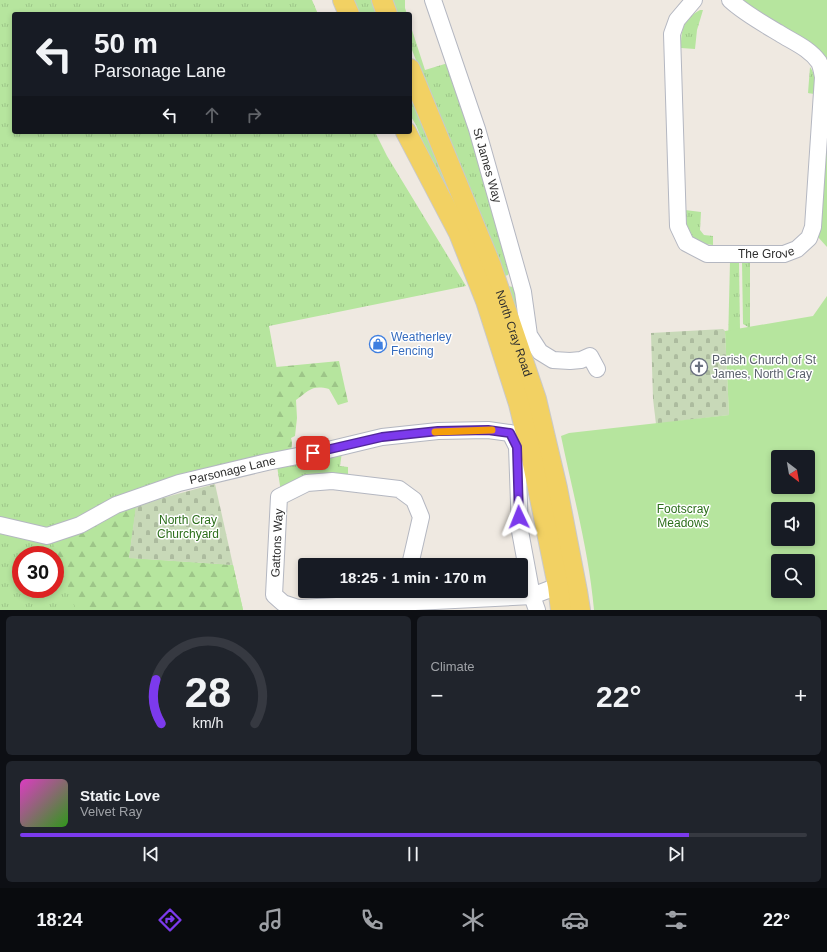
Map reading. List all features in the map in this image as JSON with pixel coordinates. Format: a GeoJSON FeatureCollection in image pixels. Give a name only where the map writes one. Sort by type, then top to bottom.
{"type":"FeatureCollection","features":[{"type":"Feature","properties":{"kind":"main road"},"geometry":{"type":"LineString","coordinates":[[343,0],[348,12]]}},
{"type":"Feature","properties":{"kind":"main road"},"geometry":{"type":"LineString","coordinates":[[382,0],[386,12]]}},
{"type":"Feature","properties":{"kind":"main road","name":"North Cray Road"},"geometry":{"type":"LineString","coordinates":[[412,74],[491,266],[536,399],[557,488],[580,610]]}},
{"type":"Feature","properties":{"kind":"main road","name":"North Cray Road"},"geometry":{"type":"LineString","coordinates":[[407,134],[459,233],[486,301],[519,404],[531,454],[558,586],[561,610]]}},
{"type":"Feature","properties":{"kind":"street","name":"St James Way"},"geometry":{"type":"LineString","coordinates":[[433,0],[477,130],[523,292],[529,335],[540,352],[553,360],[570,361],[595,359]]}},
{"type":"Feature","properties":{"kind":"street","name":"The Grove"},"geometry":{"type":"LineString","coordinates":[[694,0],[684,9],[677,20],[672,34],[678,226],[686,243],[707,254],[784,254],[797,249],[809,238],[813,227],[824,77],[820,64],[811,54],[730,0]]}},
{"type":"Feature","properties":{"kind":"street","name":"Parsonage Lane"},"geometry":{"type":"LineString","coordinates":[[0,525],[46,536],[80,525],[116,505],[179,483],[267,462],[328,450],[382,437],[438,431],[488,430],[510,433],[517,447],[520,532],[535,603]]}},
{"type":"Feature","properties":{"kind":"street","name":"Gattons Way"},"geometry":{"type":"LineString","coordinates":[[393,598],[298,608],[283,603],[274,595],[279,497],[306,483],[332,481],[399,489],[414,500],[421,517],[412,558]]}},
{"type":"Feature","properties":{"kind":"street","name":"Gattons Way"},"geometry":{"type":"LineString","coordinates":[[425,598],[535,603],[558,586]]}},
{"type":"Feature","properties":{"kind":"green space"},"geometry":{"type":"Polygon","coordinates":[[[0,0],[312,0],[317,12],[12,12],[12,134],[376,134],[387,156],[466,286],[269,326],[280,386],[289,455],[139,488],[129,558],[233,565],[243,610],[0,610],[0,0]]]}},
{"type":"Feature","properties":{"kind":"green space"},"geometry":{"type":"Polygon","coordinates":[[[350,0],[375,0],[379,12],[356,12],[350,0]]]}},
{"type":"Feature","properties":{"kind":"green space"},"geometry":{"type":"Polygon","coordinates":[[[392,0],[405,0],[406,12],[397,12],[392,0]]]}},
{"type":"Feature","properties":{"kind":"green space"},"geometry":{"type":"Polygon","coordinates":[[[738,0],[827,0],[827,69],[738,0]]]}},
{"type":"Feature","properties":{"kind":"green space"},"geometry":{"type":"Polygon","coordinates":[[[703,10],[697,30],[695,49],[681,48],[684,26],[694,13],[703,10]]]}},
{"type":"Feature","properties":{"kind":"green space"},"geometry":{"type":"Polygon","coordinates":[[[412,30],[425,70],[448,63],[511,268],[508,275],[502,277],[412,50],[412,30]]]}},
{"type":"Feature","properties":{"kind":"green space"},"geometry":{"type":"Polygon","coordinates":[[[810,67],[814,76],[814,94],[808,93],[810,67]]]}},
{"type":"Feature","properties":{"kind":"green space"},"geometry":{"type":"Polygon","coordinates":[[[412,90],[495,296],[433,169],[412,118],[412,90]]]}},
{"type":"Feature","properties":{"kind":"green space"},"geometry":{"type":"Polygon","coordinates":[[[827,105],[827,247],[818,237],[827,105]]]}},
{"type":"Feature","properties":{"kind":"green space"},"geometry":{"type":"Polygon","coordinates":[[[685,210],[701,212],[700,230],[704,235],[713,236],[713,245],[705,244],[694,239],[688,230],[685,210]]]}},
{"type":"Feature","properties":{"kind":"green space"},"geometry":{"type":"Polygon","coordinates":[[[730,261],[739,262],[740,330],[728,344],[730,261]]]}},
{"type":"Feature","properties":{"kind":"green space"},"geometry":{"type":"Polygon","coordinates":[[[742,262],[750,262],[750,328],[743,324],[742,262]]]}},
{"type":"Feature","properties":{"kind":"green space"},"geometry":{"type":"Polygon","coordinates":[[[507,286],[513,287],[518,293],[523,332],[507,286]]]}},
{"type":"Feature","properties":{"kind":"green space","name":"Footscray Meadows"},"geometry":{"type":"Polygon","coordinates":[[[827,296],[827,610],[594,610],[585,545],[561,436],[569,433],[729,415],[725,331],[813,316],[827,296]]]}},
{"type":"Feature","properties":{"kind":"green space"},"geometry":{"type":"Polygon","coordinates":[[[723,329],[725,331],[729,415],[656,424],[653,399],[651,333],[723,329]]]}},
{"type":"Feature","properties":{"kind":"green space"},"geometry":{"type":"Polygon","coordinates":[[[339,361],[348,402],[338,405],[329,389],[311,389],[296,400],[297,418],[295,436],[291,438],[291,456],[248,464],[274,445],[278,423],[271,366],[276,367],[339,361]]]}},
{"type":"Feature","properties":{"kind":"green space"},"geometry":{"type":"Polygon","coordinates":[[[342,452],[340,466],[348,467],[348,480],[281,492],[277,466],[342,452]]]}},
{"type":"Feature","properties":{"kind":"green space","name":"North Cray Churchyard"},"geometry":{"type":"Polygon","coordinates":[[[215,484],[233,565],[129,558],[136,505],[215,484]]]}},
{"type":"Feature","properties":{"kind":"green space"},"geometry":{"type":"Polygon","coordinates":[[[136,505],[129,558],[233,565],[243,610],[76,610],[64,575],[64,546],[54,546],[53,543],[136,505]]]}},
{"type":"Feature","properties":{"kind":"slow traffic"},"geometry":{"type":"LineString","coordinates":[[435,432],[492,430]]}},
{"type":"Feature","properties":{"kind":"place","name":"Weatherley Fencing"},"geometry":{"type":"Point","coordinates":[378,344]}},
{"type":"Feature","properties":{"kind":"place","name":"Parish Church of St James, North Cray"},"geometry":{"type":"Point","coordinates":[699,367]}},
{"type":"Feature","properties":{"kind":"route"},"geometry":{"type":"LineString","coordinates":[[313,453],[382,437],[438,431],[488,430],[507,434],[510,433],[517,447],[519,517]]}}]}
